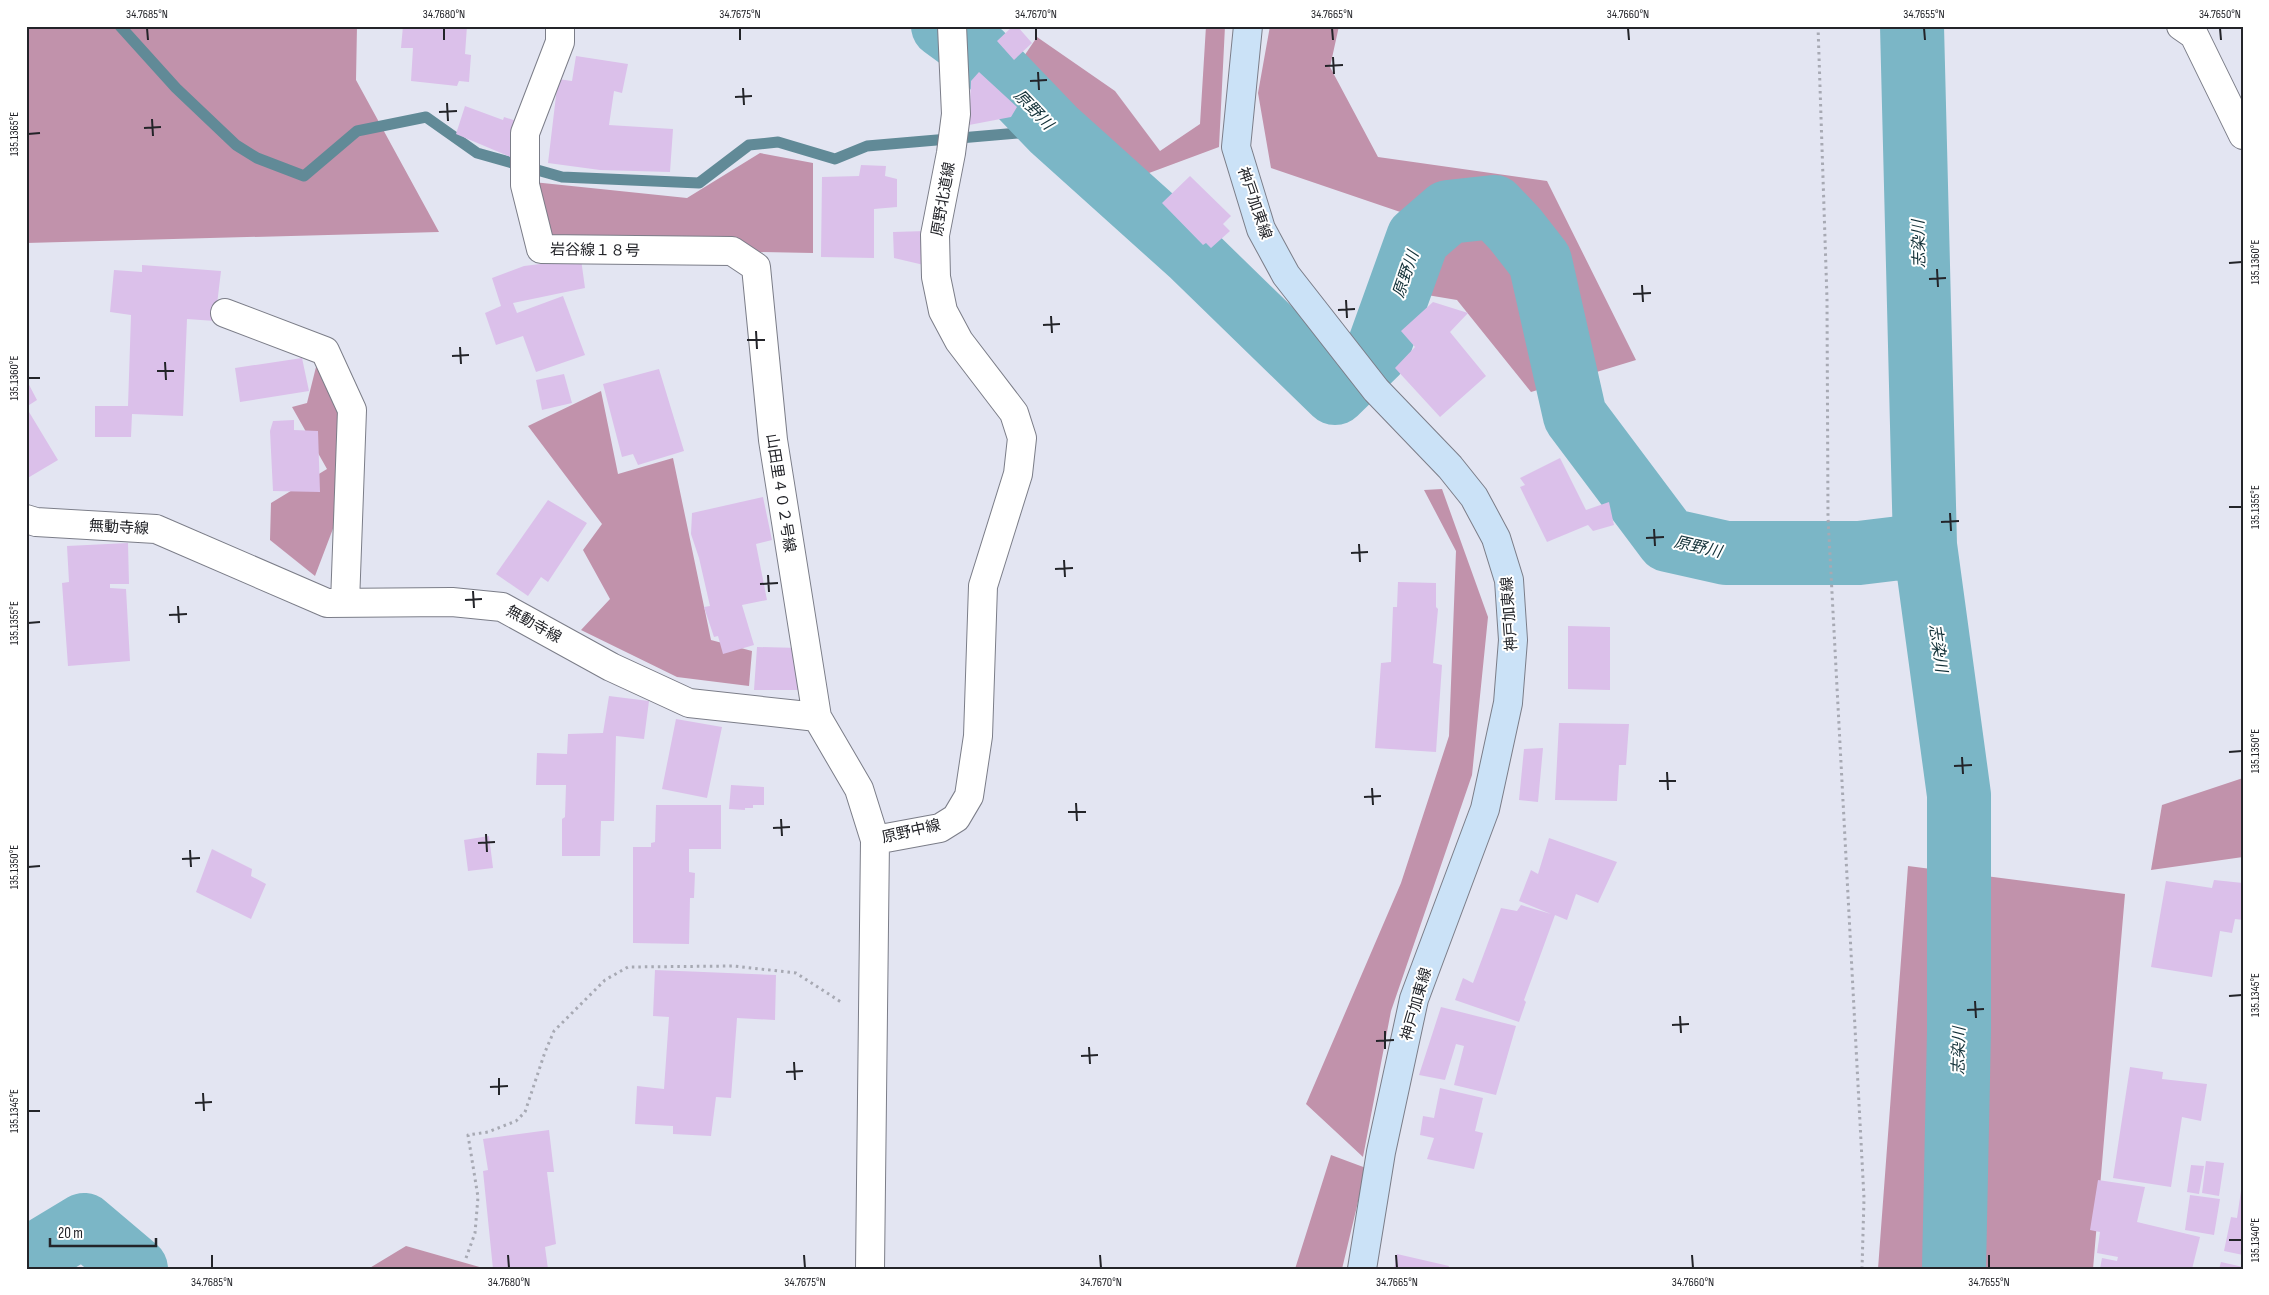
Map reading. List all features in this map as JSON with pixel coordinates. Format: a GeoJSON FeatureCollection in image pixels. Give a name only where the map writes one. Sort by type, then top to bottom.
{"type":"FeatureCollection","features":[{"type":"Feature","properties":{"kind":"street","name":"岩谷線１８号"},"geometry":{"type":"LineString","coordinates":[[560,26],[560,42],[525,133],[525,186],[541,249],[732,251],[756,267]]}},
{"type":"Feature","properties":{"kind":"street","name":"神戸加東線"},"geometry":{"type":"LineString","coordinates":[[1248,26],[1236,147],[1261,229],[1286,275],[1376,390],[1450,467],[1474,497],[1496,538],[1509,580],[1513,640],[1508,703],[1485,809],[1414,999],[1382,1152],[1362,1269]]}},
{"type":"Feature","properties":{"kind":"street"},"geometry":{"type":"LineString","coordinates":[[2181,26],[2194,35],[2243,135]]}},
{"type":"Feature","properties":{"kind":"street","name":"原野北道線"},"geometry":{"type":"LineString","coordinates":[[953,38],[956,114],[951,153],[935,235],[936,277],[944,311],[959,341],[1014,413],[1022,438]]}},
{"type":"Feature","properties":{"kind":"street","name":"山田里４０２号線"},"geometry":{"type":"LineString","coordinates":[[756,267],[772,440],[817,717]]}},
{"type":"Feature","properties":{"kind":"street"},"geometry":{"type":"LineString","coordinates":[[225,313],[326,351],[352,410],[344,603]]}},
{"type":"Feature","properties":{"kind":"street","name":"原野中線"},"geometry":{"type":"LineString","coordinates":[[870,1269],[875,840],[940,828],[956,818],[969,796],[978,736],[983,586],[1018,474],[1022,438]]}},
{"type":"Feature","properties":{"kind":"street","name":"無動寺線"},"geometry":{"type":"LineString","coordinates":[[26,519],[36,522],[156,529],[327,603],[452,602],[502,606],[611,667],[689,703],[817,717]]}},
{"type":"Feature","properties":{"kind":"street"},"geometry":{"type":"LineString","coordinates":[[817,717],[859,789],[875,840]]}},
{"type":"Feature","properties":{"kind":"path"},"geometry":{"type":"LineString","coordinates":[[1818,26],[1827,299],[1828,516],[1864,1198],[1862,1269]]}},
{"type":"Feature","properties":{"kind":"path"},"geometry":{"type":"LineString","coordinates":[[466,1258],[475,1233],[478,1197],[468,1135],[488,1132],[516,1121],[525,1112],[554,1031],[605,980],[628,967],[743,967],[796,973],[839,1001],[874,1007]]}},
{"type":"Feature","properties":{"kind":"shaded area"},"geometry":{"type":"Polygon","coordinates":[[[26,26],[357,26],[356,80],[439,232],[26,243],[26,26]]]}},
{"type":"Feature","properties":{"kind":"shaded area"},"geometry":{"type":"Polygon","coordinates":[[[1206,26],[1225,26],[1219,147],[1141,176],[1076,125],[1018,65],[1037,37],[1115,91],[1160,151],[1200,124],[1206,26]]]}},
{"type":"Feature","properties":{"kind":"shaded area"},"geometry":{"type":"Polygon","coordinates":[[[1270,26],[1339,26],[1330,67],[1378,157],[1547,181],[1636,360],[1531,392],[1457,300],[1409,292],[1415,217],[1271,168],[1258,93],[1270,26]]]}},
{"type":"Feature","properties":{"kind":"shaded area"},"geometry":{"type":"Polygon","coordinates":[[[760,153],[813,163],[813,253],[755,252],[549,237],[533,182],[687,198],[760,153]]]}},
{"type":"Feature","properties":{"kind":"shaded area"},"geometry":{"type":"Polygon","coordinates":[[[318,359],[341,404],[342,505],[315,576],[270,540],[271,503],[327,469],[292,407],[307,403],[318,359]]]}},
{"type":"Feature","properties":{"kind":"shaded area"},"geometry":{"type":"Polygon","coordinates":[[[601,391],[618,474],[673,458],[711,640],[752,651],[749,686],[677,677],[581,630],[610,599],[583,550],[602,524],[528,426],[601,391]]]}},
{"type":"Feature","properties":{"kind":"shaded area"},"geometry":{"type":"Polygon","coordinates":[[[1442,489],[1488,617],[1472,775],[1391,1011],[1363,1157],[1306,1104],[1401,883],[1449,736],[1456,551],[1424,490],[1442,489]]]}},
{"type":"Feature","properties":{"kind":"shaded area"},"geometry":{"type":"Polygon","coordinates":[[[2243,778],[2243,857],[2151,870],[2162,805],[2243,778]]]}},
{"type":"Feature","properties":{"kind":"shaded area"},"geometry":{"type":"Polygon","coordinates":[[[1908,866],[2125,894],[2093,1269],[1878,1269],[1908,866]]]}},
{"type":"Feature","properties":{"kind":"shaded area"},"geometry":{"type":"Polygon","coordinates":[[[1331,1155],[1366,1168],[1342,1269],[1295,1269],[1331,1155]]]}},
{"type":"Feature","properties":{"kind":"shaded area"},"geometry":{"type":"Polygon","coordinates":[[[406,1246],[483,1268],[483,1269],[368,1269],[406,1246]]]}},
{"type":"Feature","properties":{"kind":"building"},"geometry":{"type":"Polygon","coordinates":[[[403,26],[467,26],[465,54],[471,55],[469,82],[459,81],[457,86],[411,81],[413,48],[401,48],[403,26]]]}},
{"type":"Feature","properties":{"kind":"building"},"geometry":{"type":"Polygon","coordinates":[[[1013,26],[1017,26],[1032,43],[1014,60],[997,41],[1013,26]]]}},
{"type":"Feature","properties":{"kind":"building"},"geometry":{"type":"Polygon","coordinates":[[[576,56],[628,64],[622,93],[614,91],[609,125],[673,129],[670,172],[600,170],[548,163],[558,79],[572,81],[576,56]]]}},
{"type":"Feature","properties":{"kind":"building"},"geometry":{"type":"Polygon","coordinates":[[[979,72],[1017,107],[1011,117],[969,125],[971,81],[979,72]]]}},
{"type":"Feature","properties":{"kind":"building"},"geometry":{"type":"Polygon","coordinates":[[[465,106],[503,120],[504,117],[526,124],[513,158],[456,134],[465,106]]]}},
{"type":"Feature","properties":{"kind":"building"},"geometry":{"type":"Polygon","coordinates":[[[861,165],[886,166],[885,176],[897,179],[897,207],[874,209],[874,258],[821,257],[822,177],[859,176],[861,165]]]}},
{"type":"Feature","properties":{"kind":"building"},"geometry":{"type":"Polygon","coordinates":[[[1190,176],[1231,216],[1223,224],[1230,231],[1211,248],[1206,243],[1203,245],[1162,203],[1190,176]]]}},
{"type":"Feature","properties":{"kind":"building"},"geometry":{"type":"Polygon","coordinates":[[[926,231],[928,266],[894,258],[893,232],[926,231]]]}},
{"type":"Feature","properties":{"kind":"building"},"geometry":{"type":"Polygon","coordinates":[[[581,259],[585,288],[513,303],[517,313],[563,296],[585,355],[536,372],[523,336],[496,345],[485,313],[501,306],[492,278],[524,266],[581,259]]]}},
{"type":"Feature","properties":{"kind":"building"},"geometry":{"type":"Polygon","coordinates":[[[142,265],[221,271],[215,321],[187,319],[183,416],[132,414],[131,437],[95,437],[95,406],[128,406],[131,315],[110,312],[114,270],[142,272],[142,265]]]}},
{"type":"Feature","properties":{"kind":"building"},"geometry":{"type":"Polygon","coordinates":[[[1433,302],[1468,313],[1450,332],[1486,376],[1440,417],[1395,368],[1415,347],[1401,331],[1433,302]]]}},
{"type":"Feature","properties":{"kind":"building"},"geometry":{"type":"Polygon","coordinates":[[[302,358],[309,391],[240,402],[235,368],[302,358]]]}},
{"type":"Feature","properties":{"kind":"building"},"geometry":{"type":"Polygon","coordinates":[[[659,369],[684,451],[638,465],[633,454],[622,457],[603,384],[659,369]]]}},
{"type":"Feature","properties":{"kind":"building"},"geometry":{"type":"Polygon","coordinates":[[[564,374],[572,403],[542,410],[536,380],[564,374]]]}},
{"type":"Feature","properties":{"kind":"building"},"geometry":{"type":"Polygon","coordinates":[[[26,379],[37,400],[26,407],[26,379]]]}},
{"type":"Feature","properties":{"kind":"building"},"geometry":{"type":"Polygon","coordinates":[[[26,407],[58,460],[26,479],[26,407]]]}},
{"type":"Feature","properties":{"kind":"building"},"geometry":{"type":"Polygon","coordinates":[[[294,420],[294,430],[318,431],[320,492],[273,491],[270,431],[273,421],[294,420]]]}},
{"type":"Feature","properties":{"kind":"building"},"geometry":{"type":"Polygon","coordinates":[[[1560,458],[1586,510],[1609,502],[1614,525],[1593,531],[1588,525],[1547,542],[1520,487],[1525,485],[1520,478],[1560,458]]]}},
{"type":"Feature","properties":{"kind":"building"},"geometry":{"type":"Polygon","coordinates":[[[763,497],[772,540],[756,544],[767,600],[742,605],[754,645],[723,654],[718,636],[714,637],[704,607],[710,606],[699,558],[691,534],[692,513],[763,497]]]}},
{"type":"Feature","properties":{"kind":"building"},"geometry":{"type":"Polygon","coordinates":[[[548,500],[587,523],[548,582],[541,577],[528,596],[496,574],[548,500]]]}},
{"type":"Feature","properties":{"kind":"building"},"geometry":{"type":"Polygon","coordinates":[[[128,543],[129,584],[110,584],[110,588],[126,589],[130,661],[68,666],[62,583],[69,582],[67,546],[128,543]]]}},
{"type":"Feature","properties":{"kind":"building"},"geometry":{"type":"Polygon","coordinates":[[[1398,582],[1436,583],[1436,607],[1438,609],[1433,663],[1442,665],[1436,752],[1375,748],[1381,663],[1391,662],[1393,607],[1397,607],[1398,582]]]}},
{"type":"Feature","properties":{"kind":"building"},"geometry":{"type":"Polygon","coordinates":[[[1568,626],[1610,627],[1610,690],[1568,689],[1568,626]]]}},
{"type":"Feature","properties":{"kind":"building"},"geometry":{"type":"Polygon","coordinates":[[[757,647],[800,648],[798,690],[754,690],[757,647]]]}},
{"type":"Feature","properties":{"kind":"building"},"geometry":{"type":"Polygon","coordinates":[[[609,696],[649,701],[644,739],[616,736],[614,821],[601,821],[600,856],[562,856],[562,819],[565,817],[566,785],[536,785],[537,753],[567,754],[568,734],[603,733],[609,696]]]}},
{"type":"Feature","properties":{"kind":"building"},"geometry":{"type":"Polygon","coordinates":[[[676,719],[722,727],[707,798],[662,789],[676,719]]]}},
{"type":"Feature","properties":{"kind":"building"},"geometry":{"type":"Polygon","coordinates":[[[1559,723],[1629,724],[1626,765],[1619,765],[1617,801],[1555,800],[1559,723]]]}},
{"type":"Feature","properties":{"kind":"building"},"geometry":{"type":"Polygon","coordinates":[[[1543,748],[1538,802],[1519,800],[1524,749],[1543,748]]]}},
{"type":"Feature","properties":{"kind":"building"},"geometry":{"type":"Polygon","coordinates":[[[731,785],[764,787],[764,805],[753,805],[753,808],[745,808],[745,810],[729,809],[731,785]]]}},
{"type":"Feature","properties":{"kind":"building"},"geometry":{"type":"Polygon","coordinates":[[[656,805],[721,805],[721,849],[689,849],[689,872],[695,873],[694,898],[690,898],[689,944],[633,943],[633,847],[651,847],[651,843],[655,842],[656,805]]]}},
{"type":"Feature","properties":{"kind":"building"},"geometry":{"type":"Polygon","coordinates":[[[489,836],[493,868],[468,871],[464,840],[489,836]]]}},
{"type":"Feature","properties":{"kind":"building"},"geometry":{"type":"Polygon","coordinates":[[[1549,838],[1617,862],[1598,903],[1576,894],[1567,920],[1555,915],[1524,1000],[1526,1002],[1519,1022],[1455,1000],[1463,978],[1473,983],[1501,908],[1517,911],[1521,905],[1551,914],[1519,901],[1531,870],[1538,874],[1549,838]]]}},
{"type":"Feature","properties":{"kind":"building"},"geometry":{"type":"Polygon","coordinates":[[[212,849],[252,869],[251,876],[266,884],[251,919],[196,892],[212,849]]]}},
{"type":"Feature","properties":{"kind":"building"},"geometry":{"type":"Polygon","coordinates":[[[2214,880],[2243,883],[2243,920],[2235,919],[2232,933],[2220,931],[2212,977],[2151,967],[2166,881],[2212,888],[2214,880]]]}},
{"type":"Feature","properties":{"kind":"building"},"geometry":{"type":"Polygon","coordinates":[[[655,970],[776,975],[775,1020],[737,1018],[731,1098],[716,1097],[711,1136],[673,1134],[673,1126],[635,1124],[637,1086],[664,1089],[669,1017],[653,1016],[655,970]]]}},
{"type":"Feature","properties":{"kind":"building"},"geometry":{"type":"Polygon","coordinates":[[[1441,1007],[1516,1026],[1496,1095],[1454,1085],[1464,1046],[1456,1044],[1445,1080],[1419,1075],[1441,1007]]]}},
{"type":"Feature","properties":{"kind":"building"},"geometry":{"type":"Polygon","coordinates":[[[2130,1067],[2163,1072],[2162,1079],[2207,1084],[2201,1121],[2182,1117],[2171,1187],[2113,1178],[2130,1067]]]}},
{"type":"Feature","properties":{"kind":"building"},"geometry":{"type":"Polygon","coordinates":[[[1440,1088],[1483,1098],[1475,1131],[1483,1133],[1474,1169],[1427,1159],[1434,1138],[1420,1135],[1423,1116],[1434,1118],[1440,1088]]]}},
{"type":"Feature","properties":{"kind":"building"},"geometry":{"type":"Polygon","coordinates":[[[549,1130],[554,1172],[547,1172],[556,1244],[545,1247],[548,1269],[493,1269],[483,1171],[488,1170],[483,1139],[549,1130]]]}},
{"type":"Feature","properties":{"kind":"building"},"geometry":{"type":"Polygon","coordinates":[[[2206,1161],[2224,1163],[2219,1196],[2202,1193],[2206,1161]]]}},
{"type":"Feature","properties":{"kind":"building"},"geometry":{"type":"Polygon","coordinates":[[[2191,1165],[2204,1166],[2199,1194],[2187,1192],[2191,1165]]]}},
{"type":"Feature","properties":{"kind":"building"},"geometry":{"type":"Polygon","coordinates":[[[2098,1180],[2145,1187],[2137,1222],[2200,1237],[2192,1269],[2100,1269],[2102,1258],[2117,1261],[2118,1257],[2097,1253],[2100,1232],[2090,1230],[2098,1180]]]}},
{"type":"Feature","properties":{"kind":"building"},"geometry":{"type":"Polygon","coordinates":[[[2242,1184],[2243,1255],[2224,1251],[2231,1217],[2237,1218],[2242,1184]]]}},
{"type":"Feature","properties":{"kind":"building"},"geometry":{"type":"Polygon","coordinates":[[[2190,1195],[2220,1199],[2214,1235],[2185,1230],[2190,1195]]]}},
{"type":"Feature","properties":{"kind":"building"},"geometry":{"type":"Polygon","coordinates":[[[1397,1254],[1449,1266],[1448,1269],[1394,1269],[1397,1254]]]}},
{"type":"Feature","properties":{"kind":"building"},"geometry":{"type":"Polygon","coordinates":[[[2221,1262],[2243,1267],[2243,1269],[2219,1269],[2221,1262]]]}},
{"type":"Feature","properties":{"kind":"waterway"},"geometry":{"type":"LineString","coordinates":[[120,26],[176,88],[236,145],[257,158],[304,176],[357,131],[426,117],[477,153],[562,177],[699,183],[749,145],[778,142],[835,159],[867,146],[1054,130]]}},
{"type":"Feature","properties":{"kind":"waterway","name":"原野川"},"geometry":{"type":"LineString","coordinates":[[943,26],[980,53],[1054,130],[1193,255],[1335,393],[1377,352],[1418,238],[1448,212],[1494,207],[1515,229],[1540,261],[1575,416],[1668,540],[1726,553],[1859,553],[1925,545]]}},
{"type":"Feature","properties":{"kind":"waterway","name":"志染川"},"geometry":{"type":"LineString","coordinates":[[1912,26],[1925,545],[1959,795],[1959,1031],[1954,1269]]}},
{"type":"Feature","properties":{"kind":"waterway"},"geometry":{"type":"LineString","coordinates":[[26,1260],[84,1225],[136,1269]]}}]}
